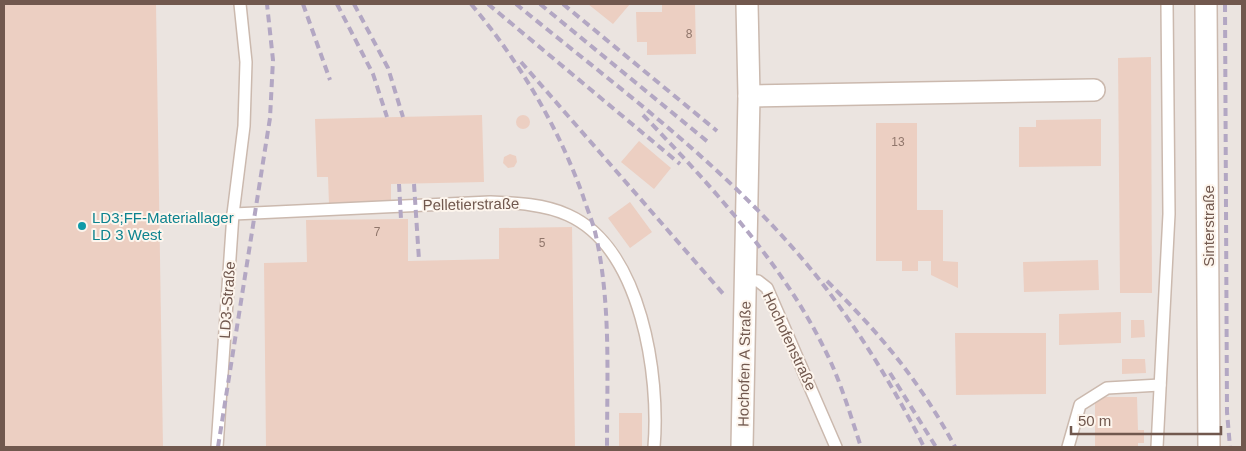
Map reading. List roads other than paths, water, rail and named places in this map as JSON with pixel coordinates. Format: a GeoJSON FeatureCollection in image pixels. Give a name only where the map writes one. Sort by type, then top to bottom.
{"type":"FeatureCollection","features":[{"type":"Feature","properties":{"kind":"street","name":"Hochofenstraße"},"geometry":{"type":"LineString","coordinates":[[745,280],[749,96],[748,4]]}},
{"type":"Feature","properties":{"kind":"street","name":"Sinterstraße"},"geometry":{"type":"LineString","coordinates":[[1206,4],[1209,447]]}},
{"type":"Feature","properties":{"kind":"street"},"geometry":{"type":"LineString","coordinates":[[749,96],[1094,90]]}},
{"type":"Feature","properties":{"kind":"street","name":"Hochofen A Straße"},"geometry":{"type":"LineString","coordinates":[[742,447],[745,280]]}},
{"type":"Feature","properties":{"kind":"lane","name":"LD3-Straße"},"geometry":{"type":"LineString","coordinates":[[216,447],[233,214],[244,126],[246,62],[240,4]]}},
{"type":"Feature","properties":{"kind":"lane"},"geometry":{"type":"LineString","coordinates":[[1157,447],[1169,214],[1167,4]]}},
{"type":"Feature","properties":{"kind":"lane","name":"Pelletierstraße"},"geometry":{"type":"LineString","coordinates":[[233,214],[490,202],[530,204],[569,216],[596,234],[606,245],[637,306],[651,354],[656,420],[654,447]]}},
{"type":"Feature","properties":{"kind":"lane","name":"Hochofenstraße"},"geometry":{"type":"LineString","coordinates":[[745,280],[758,281],[767,288],[836,447]]}},
{"type":"Feature","properties":{"kind":"lane"},"geometry":{"type":"LineString","coordinates":[[1068,447],[1080,405],[1107,388],[1160,385]]}},
{"type":"Feature","properties":{"kind":"railway"},"geometry":{"type":"LineString","coordinates":[[218,447],[270,118],[273,60],[267,4]]}},
{"type":"Feature","properties":{"kind":"railway"},"geometry":{"type":"LineString","coordinates":[[303,4],[330,80]]}},
{"type":"Feature","properties":{"kind":"railway"},"geometry":{"type":"LineString","coordinates":[[337,4],[373,74],[387,117]]}},
{"type":"Feature","properties":{"kind":"railway"},"geometry":{"type":"LineString","coordinates":[[354,4],[388,68],[403,117]]}},
{"type":"Feature","properties":{"kind":"railway"},"geometry":{"type":"LineString","coordinates":[[471,4],[505,48],[536,95],[562,144],[593,226],[601,262],[606,314],[607,447]]}},
{"type":"Feature","properties":{"kind":"railway"},"geometry":{"type":"LineString","coordinates":[[488,4],[680,164]]}},
{"type":"Feature","properties":{"kind":"railway"},"geometry":{"type":"LineString","coordinates":[[516,4],[679,137],[756,208],[792,247],[825,287],[866,345],[902,405],[924,447]]}},
{"type":"Feature","properties":{"kind":"railway"},"geometry":{"type":"LineString","coordinates":[[540,4],[708,142]]}},
{"type":"Feature","properties":{"kind":"railway"},"geometry":{"type":"LineString","coordinates":[[563,4],[717,131]]}},
{"type":"Feature","properties":{"kind":"railway"},"geometry":{"type":"LineString","coordinates":[[1225,4],[1227,412],[1230,447]]}},
{"type":"Feature","properties":{"kind":"railway"},"geometry":{"type":"LineString","coordinates":[[521,62],[726,297]]}},
{"type":"Feature","properties":{"kind":"railway"},"geometry":{"type":"LineString","coordinates":[[643,115],[718,196],[787,285],[807,316],[830,360],[861,447]]}},
{"type":"Feature","properties":{"kind":"railway"},"geometry":{"type":"LineString","coordinates":[[399,184],[401,219]]}},
{"type":"Feature","properties":{"kind":"railway"},"geometry":{"type":"LineString","coordinates":[[414,184],[419,260]]}},
{"type":"Feature","properties":{"kind":"railway"},"geometry":{"type":"LineString","coordinates":[[827,281],[882,339],[898,359],[928,401],[955,447]]}},
{"type":"Feature","properties":{"kind":"railway"},"geometry":{"type":"LineString","coordinates":[[890,373],[936,447]]}},
{"type":"Feature","properties":{"kind":"place","name":"LD3;FF-Materiallager LD 3 West"},"geometry":{"type":"Point","coordinates":[82,226]}}]}
